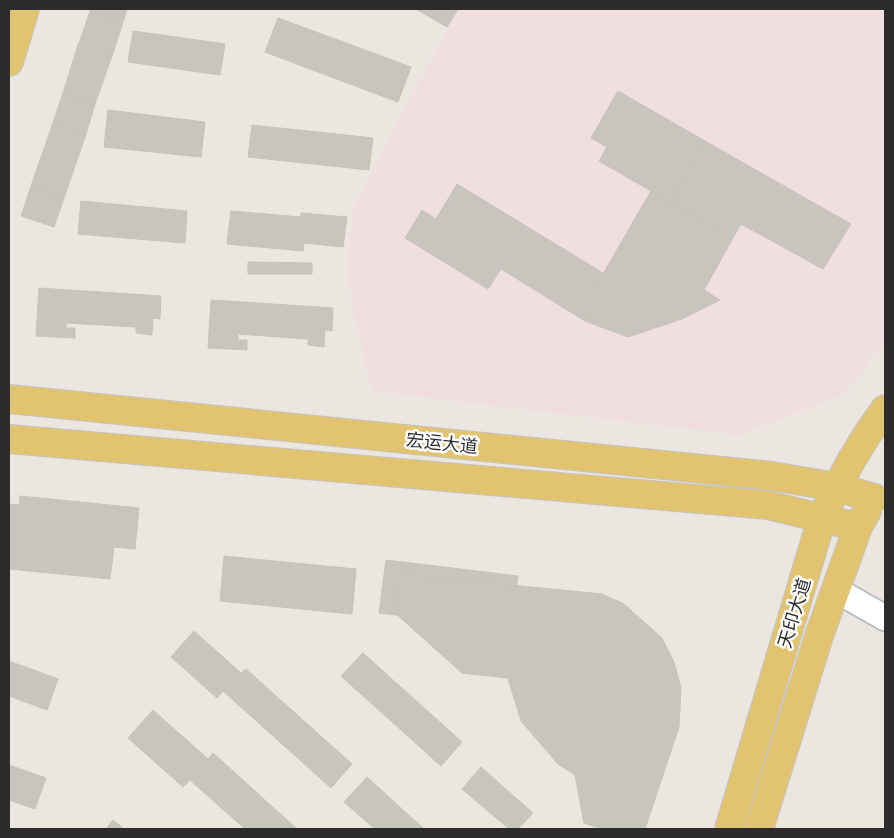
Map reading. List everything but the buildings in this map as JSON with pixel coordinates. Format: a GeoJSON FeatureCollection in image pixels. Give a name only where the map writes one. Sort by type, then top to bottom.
{"type":"FeatureCollection","features":[{"type":"Feature","properties":{"kind":"main road"},"geometry":{"type":"LineString","coordinates":[[9,62],[25,9]]}},
{"type":"Feature","properties":{"kind":"main road","name":"宏运大道"},"geometry":{"type":"LineString","coordinates":[[9,399],[772,476],[836,487],[880,492]]}},
{"type":"Feature","properties":{"kind":"main road","name":"天印大道"},"geometry":{"type":"LineString","coordinates":[[729,829],[822,518],[836,487],[873,425],[885,409]]}},
{"type":"Feature","properties":{"kind":"main road","name":"宏运大道"},"geometry":{"type":"LineString","coordinates":[[9,439],[767,505],[858,527]]}},
{"type":"Feature","properties":{"kind":"main road","name":"天印大道"},"geometry":{"type":"LineString","coordinates":[[759,829],[820,636],[858,527],[880,492]]}},
{"type":"Feature","properties":{"kind":"street"},"geometry":{"type":"LineString","coordinates":[[836,590],[885,618]]}},
{"type":"Feature","properties":{"kind":"shaded area"},"geometry":{"type":"Polygon","coordinates":[[[458,9],[885,9],[885,339],[859,376],[839,396],[739,435],[372,391],[352,304],[348,262],[354,206],[458,9]]]}}]}
